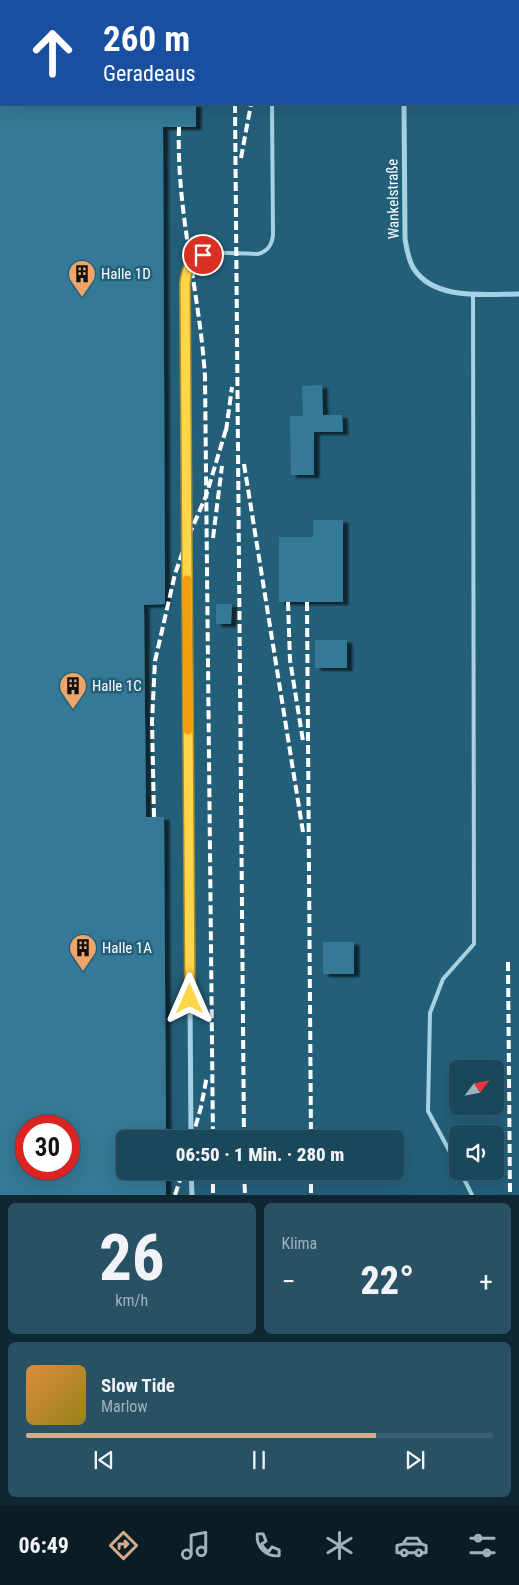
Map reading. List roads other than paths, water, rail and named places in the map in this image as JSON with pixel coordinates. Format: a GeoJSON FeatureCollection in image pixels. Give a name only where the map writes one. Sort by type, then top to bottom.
{"type":"FeatureCollection","features":[{"type":"Feature","properties":{"kind":"street","name":"Wankelstraße"},"geometry":{"type":"LineString","coordinates":[[404,105],[405,239],[408,256],[414,269],[423,279],[449,291],[472,294],[519,294]]}},
{"type":"Feature","properties":{"kind":"street"},"geometry":{"type":"LineString","coordinates":[[185,300],[191,1130]]}},
{"type":"Feature","properties":{"kind":"street"},"geometry":{"type":"LineString","coordinates":[[191,1180],[192,1195]]}},
{"type":"Feature","properties":{"kind":"lane"},"geometry":{"type":"LineString","coordinates":[[185,300],[185,283],[188,268],[197,257],[209,254],[258,254],[267,250],[273,241],[272,105]]}},
{"type":"Feature","properties":{"kind":"lane"},"geometry":{"type":"LineString","coordinates":[[449,1150],[428,1111],[430,1013],[443,979],[474,944],[472,294]]}},
{"type":"Feature","properties":{"kind":"lane"},"geometry":{"type":"LineString","coordinates":[[464,1180],[472,1195]]}},
{"type":"Feature","properties":{"kind":"railway"},"geometry":{"type":"LineString","coordinates":[[235,105],[244,1130]]}},
{"type":"Feature","properties":{"kind":"railway"},"geometry":{"type":"LineString","coordinates":[[241,158],[251,105]]}},
{"type":"Feature","properties":{"kind":"railway"},"geometry":{"type":"LineString","coordinates":[[179,127],[181,190],[205,377],[213,1130]]}},
{"type":"Feature","properties":{"kind":"railway"},"geometry":{"type":"LineString","coordinates":[[226,431],[232,387]]}},
{"type":"Feature","properties":{"kind":"railway"},"geometry":{"type":"LineString","coordinates":[[154,817],[152,721],[155,661],[175,574],[206,496],[227,426]]}},
{"type":"Feature","properties":{"kind":"railway"},"geometry":{"type":"LineString","coordinates":[[244,464],[303,832]]}},
{"type":"Feature","properties":{"kind":"railway"},"geometry":{"type":"LineString","coordinates":[[213,538],[222,466]]}},
{"type":"Feature","properties":{"kind":"railway"},"geometry":{"type":"LineString","coordinates":[[288,602],[290,660],[303,741]]}},
{"type":"Feature","properties":{"kind":"railway"},"geometry":{"type":"LineString","coordinates":[[307,602],[311,1130]]}},
{"type":"Feature","properties":{"kind":"railway"},"geometry":{"type":"LineString","coordinates":[[508,962],[510,1195]]}},
{"type":"Feature","properties":{"kind":"railway"},"geometry":{"type":"LineString","coordinates":[[195,1130],[207,1076]]}},
{"type":"Feature","properties":{"kind":"railway"},"geometry":{"type":"LineString","coordinates":[[175,1195],[180,1180]]}},
{"type":"Feature","properties":{"kind":"railway"},"geometry":{"type":"LineString","coordinates":[[213,1180],[213,1195]]}},
{"type":"Feature","properties":{"kind":"railway"},"geometry":{"type":"LineString","coordinates":[[244,1180],[245,1195]]}},
{"type":"Feature","properties":{"kind":"railway"},"geometry":{"type":"LineString","coordinates":[[311,1180],[311,1195]]}},
{"type":"Feature","properties":{"kind":"place","name":"Halle 1D"},"geometry":{"type":"Point","coordinates":[82,298]}},
{"type":"Feature","properties":{"kind":"place","name":"Halle 1C"},"geometry":{"type":"Point","coordinates":[73,710]}},
{"type":"Feature","properties":{"kind":"place","name":"Halle 1A"},"geometry":{"type":"Point","coordinates":[83,972]}}]}
